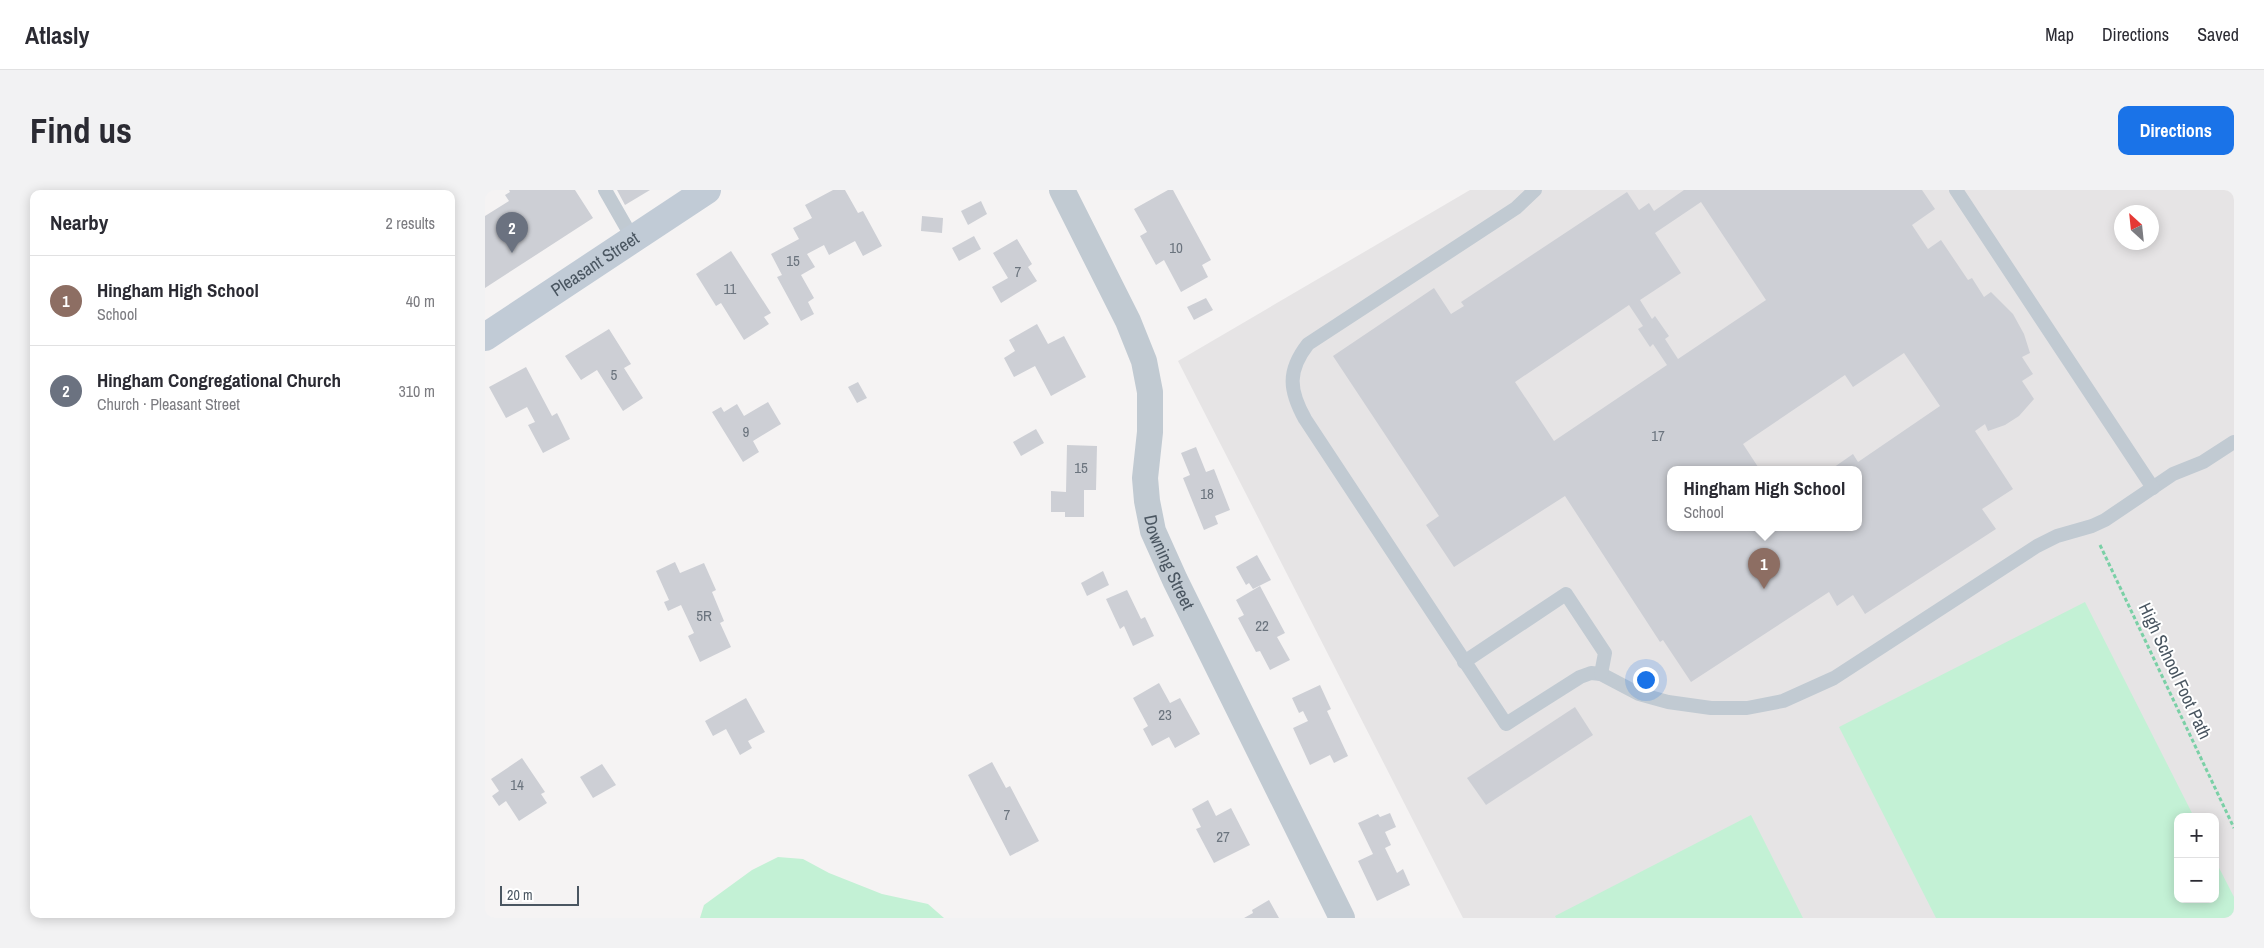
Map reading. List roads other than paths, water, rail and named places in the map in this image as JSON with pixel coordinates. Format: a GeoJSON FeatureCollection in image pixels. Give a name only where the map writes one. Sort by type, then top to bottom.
{"type":"FeatureCollection","features":[{"type":"Feature","properties":{"kind":"street","name":"Pleasant Street"},"geometry":{"type":"LineString","coordinates":[[485,337],[707,190]]}},
{"type":"Feature","properties":{"kind":"street","name":"Downing Street"},"geometry":{"type":"LineString","coordinates":[[1062,190],[1128,321],[1144,361],[1150,392],[1150,432],[1145,478],[1153,531],[1175,580],[1342,918]]}},
{"type":"Feature","properties":{"kind":"lane"},"geometry":{"type":"LineString","coordinates":[[605,190],[633,239]]}},
{"type":"Feature","properties":{"kind":"lane"},"geometry":{"type":"LineString","coordinates":[[1535,190],[1516,208],[1308,344],[1296,360],[1292,384],[1297,404],[1305,419],[1506,724],[1580,677],[1591,673],[1601,674],[1639,694],[1668,702],[1711,708],[1747,708],[1783,702],[1834,678],[2037,546],[2057,536],[2092,526],[2120,511],[2173,474],[2203,462],[2234,442]]}},
{"type":"Feature","properties":{"kind":"lane"},"geometry":{"type":"LineString","coordinates":[[1956,190],[2153,488]]}},
{"type":"Feature","properties":{"kind":"lane"},"geometry":{"type":"LineString","coordinates":[[1464,662],[1566,594],[1605,653],[1601,674]]}},
{"type":"Feature","properties":{"kind":"place","name":"Hingham Congregational Church"},"geometry":{"type":"Point","coordinates":[512,253]}},
{"type":"Feature","properties":{"kind":"place","name":"Hingham High School"},"geometry":{"type":"Point","coordinates":[1764,589]}}]}
